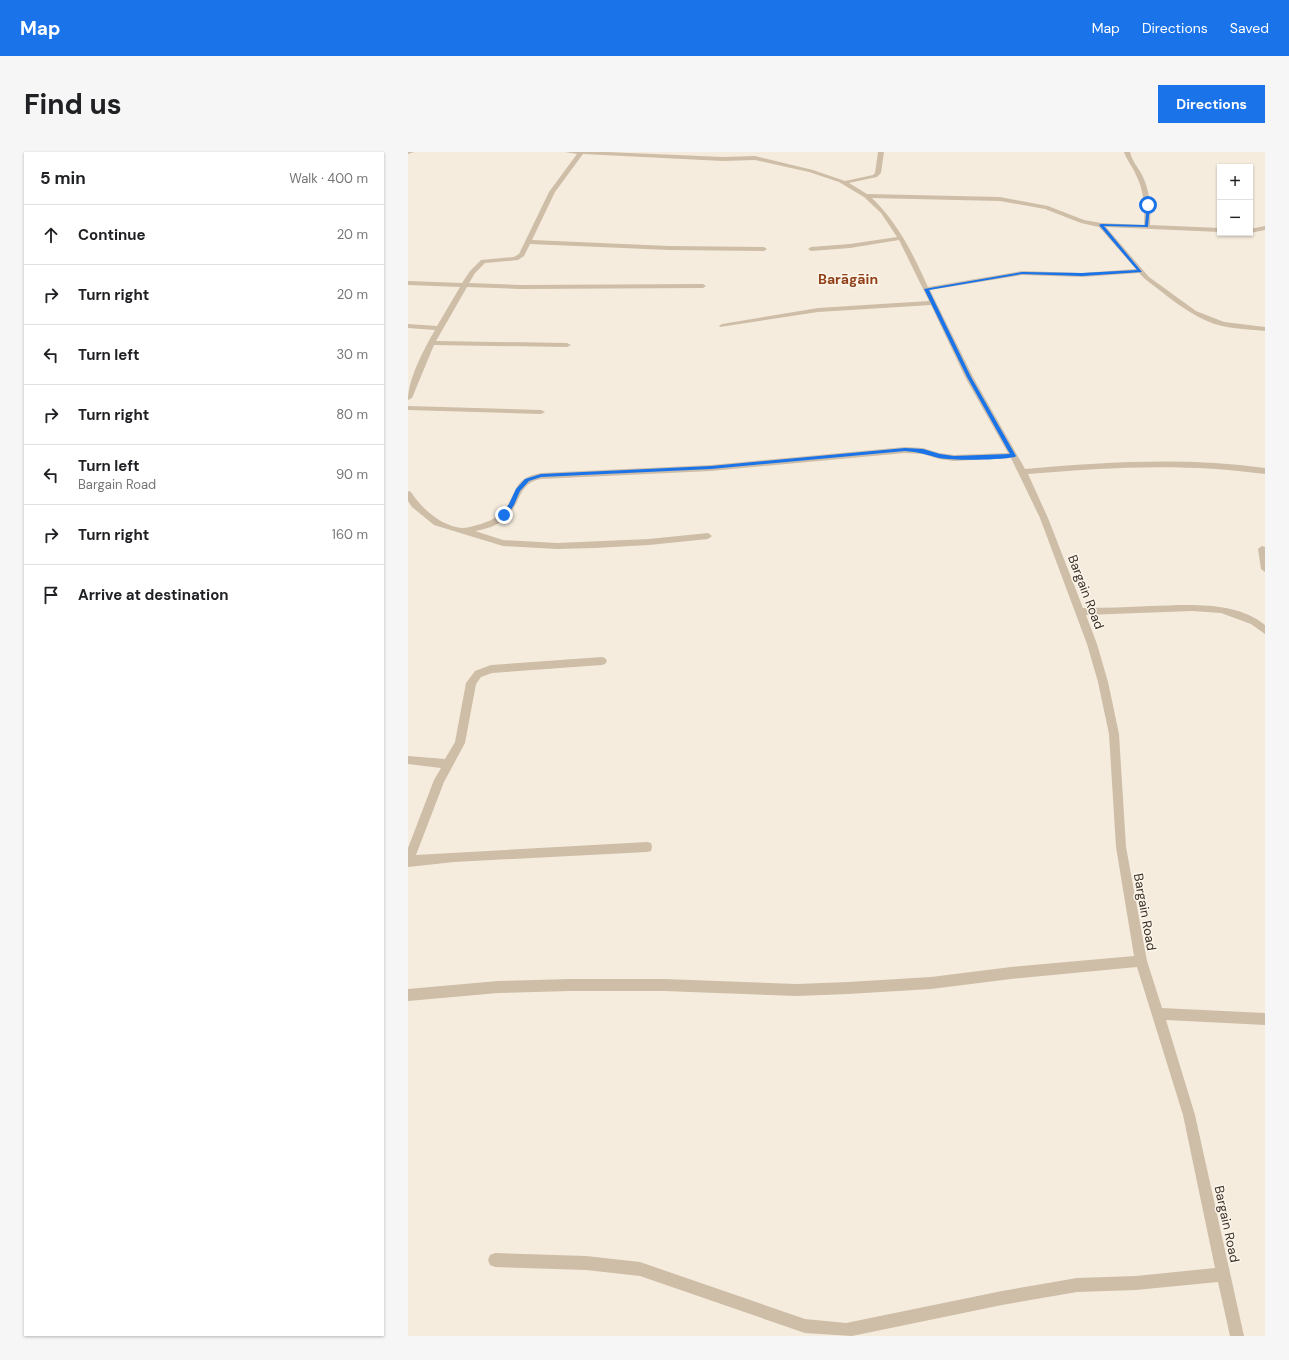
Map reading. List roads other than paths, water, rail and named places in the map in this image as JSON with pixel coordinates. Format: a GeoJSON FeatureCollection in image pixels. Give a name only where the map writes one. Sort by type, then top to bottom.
{"type":"FeatureCollection","features":[{"type":"Feature","properties":{"kind":"street","name":"Bargain Road"},"geometry":{"type":"LineString","coordinates":[[568,152],[723,159],[755,158],[810,171],[843,183],[866,196],[883,212],[901,238],[916,265],[926,289],[969,377],[1023,472],[1044,518],[1092,644],[1103,682],[1114,734],[1121,847],[1141,962],[1189,1114],[1237,1336]]}},
{"type":"Feature","properties":{"kind":"street"},"geometry":{"type":"LineString","coordinates":[[408,398],[431,343],[477,265],[483,261],[516,259],[522,255],[552,192],[582,152]]}},
{"type":"Feature","properties":{"kind":"street"},"geometry":{"type":"LineString","coordinates":[[741,152],[755,158]]}},
{"type":"Feature","properties":{"kind":"street"},"geometry":{"type":"LineString","coordinates":[[843,183],[875,176],[878,173],[881,152]]}},
{"type":"Feature","properties":{"kind":"street"},"geometry":{"type":"LineString","coordinates":[[1127,152],[1131,162],[1139,173],[1145,192],[1148,205],[1147,226]]}},
{"type":"Feature","properties":{"kind":"street"},"geometry":{"type":"LineString","coordinates":[[866,196],[1006,200],[1046,207],[1083,222],[1101,225],[1217,230]]}},
{"type":"Feature","properties":{"kind":"street"},"geometry":{"type":"LineString","coordinates":[[1101,225],[1141,271],[1159,288],[1194,312],[1210,320],[1238,327],[1265,329]]}},
{"type":"Feature","properties":{"kind":"street"},"geometry":{"type":"LineString","coordinates":[[1253,230],[1265,228]]}},
{"type":"Feature","properties":{"kind":"street"},"geometry":{"type":"LineString","coordinates":[[811,249],[850,246],[901,238]]}},
{"type":"Feature","properties":{"kind":"street"},"geometry":{"type":"LineString","coordinates":[[529,242],[662,248],[764,249]]}},
{"type":"Feature","properties":{"kind":"street"},"geometry":{"type":"LineString","coordinates":[[926,289],[1022,273],[1082,275],[1141,271]]}},
{"type":"Feature","properties":{"kind":"street"},"geometry":{"type":"LineString","coordinates":[[408,283],[520,287],[703,286]]}},
{"type":"Feature","properties":{"kind":"street"},"geometry":{"type":"LineString","coordinates":[[722,326],[818,310],[933,303]]}},
{"type":"Feature","properties":{"kind":"street"},"geometry":{"type":"LineString","coordinates":[[408,326],[440,328]]}},
{"type":"Feature","properties":{"kind":"street"},"geometry":{"type":"LineString","coordinates":[[431,343],[567,344]]}},
{"type":"Feature","properties":{"kind":"street"},"geometry":{"type":"LineString","coordinates":[[408,408],[541,412]]}},
{"type":"Feature","properties":{"kind":"street"},"geometry":{"type":"LineString","coordinates":[[461,531],[482,527],[504,515],[512,505],[518,490],[522,485],[527,480],[541,476],[711,468],[905,450],[923,451],[954,458],[1013,456]]}},
{"type":"Feature","properties":{"kind":"street"},"geometry":{"type":"LineString","coordinates":[[1023,472],[1100,465],[1168,463],[1212,464],[1265,471]]}},
{"type":"Feature","properties":{"kind":"street"},"geometry":{"type":"LineString","coordinates":[[408,494],[415,505],[437,523],[503,543],[558,546],[649,542],[708,536]]}},
{"type":"Feature","properties":{"kind":"street"},"geometry":{"type":"LineString","coordinates":[[1262,549],[1265,569]]}},
{"type":"Feature","properties":{"kind":"street"},"geometry":{"type":"LineString","coordinates":[[1081,612],[1192,608],[1221,610],[1254,621],[1265,630]]}},
{"type":"Feature","properties":{"kind":"street"},"geometry":{"type":"LineString","coordinates":[[602,661],[491,669],[478,674],[471,683],[460,743],[439,780],[408,862],[454,857],[647,847]]}},
{"type":"Feature","properties":{"kind":"street"},"geometry":{"type":"LineString","coordinates":[[408,760],[448,764]]}},
{"type":"Feature","properties":{"kind":"street"},"geometry":{"type":"LineString","coordinates":[[408,995],[498,987],[570,985],[664,985],[796,990],[848,988],[931,983],[1011,973],[1141,962]]}},
{"type":"Feature","properties":{"kind":"street"},"geometry":{"type":"LineString","coordinates":[[1158,1014],[1265,1019]]}},
{"type":"Feature","properties":{"kind":"street"},"geometry":{"type":"LineString","coordinates":[[495,1260],[586,1263],[640,1269],[806,1326],[846,1330],[1002,1298],[1076,1285],[1136,1283],[1224,1274]]}},
{"type":"Feature","properties":{"kind":"district","name":"Barāgāin"},"geometry":{"type":"Point","coordinates":[848,279]}}]}
